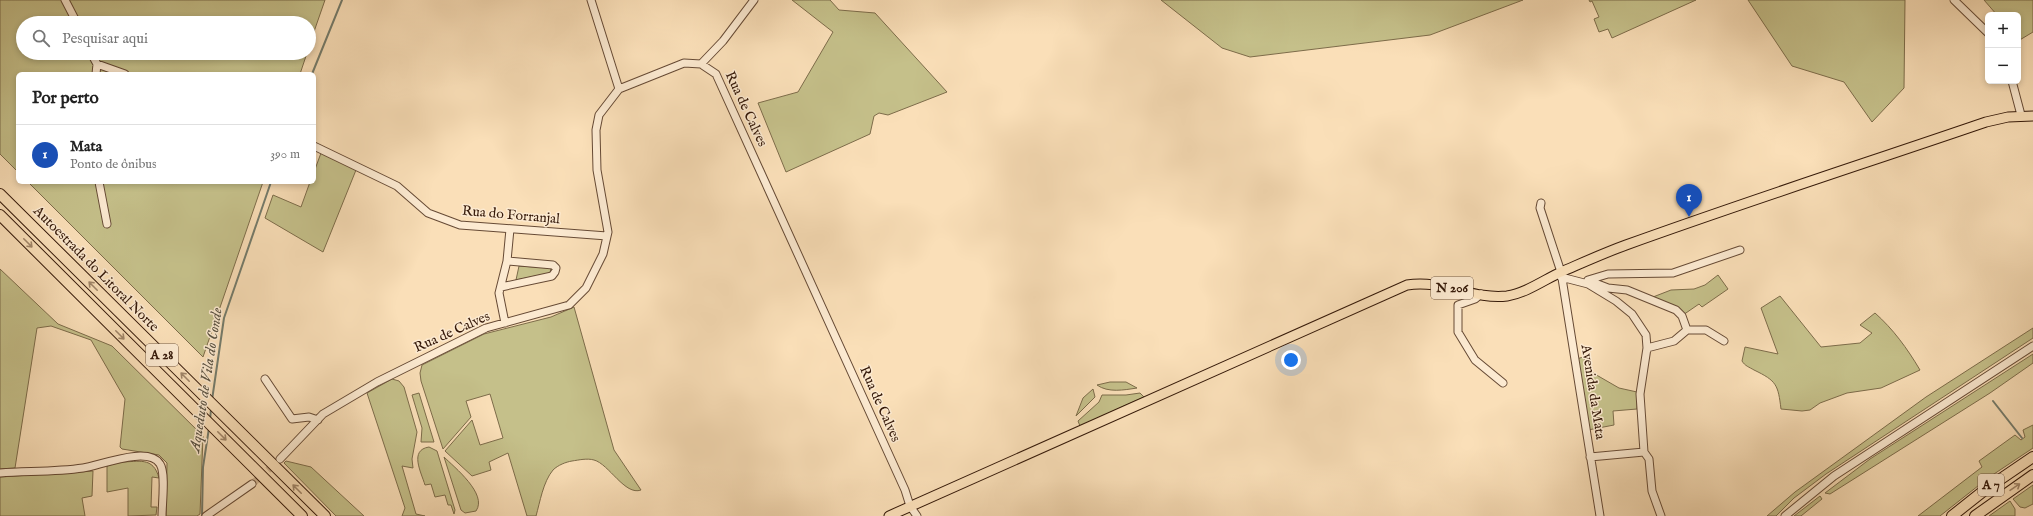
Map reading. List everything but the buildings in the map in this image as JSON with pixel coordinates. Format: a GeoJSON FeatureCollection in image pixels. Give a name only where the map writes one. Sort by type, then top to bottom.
{"type":"FeatureCollection","features":[{"type":"Feature","properties":{"kind":"highway","name":"Autoestrada do Litoral Norte"},"geometry":{"type":"LineString","coordinates":[[0,194],[325,516]]}},
{"type":"Feature","properties":{"kind":"highway","name":"A 28"},"geometry":{"type":"LineString","coordinates":[[0,215],[302,516]]}},
{"type":"Feature","properties":{"kind":"highway","name":"A 7"},"geometry":{"type":"LineString","coordinates":[[1952,516],[1986,489],[2033,457]]}},
{"type":"Feature","properties":{"kind":"highway","name":"A 7"},"geometry":{"type":"LineString","coordinates":[[1975,516],[2033,475]]}},
{"type":"Feature","properties":{"kind":"main road","name":"N 206"},"geometry":{"type":"LineString","coordinates":[[889,516],[1407,285],[1420,283],[1433,284],[1481,294],[1508,296],[1521,292],[1624,246],[1764,197],[1986,122],[2021,115],[2033,116]]}},
{"type":"Feature","properties":{"kind":"street"},"geometry":{"type":"LineString","coordinates":[[65,0],[73,16]]}},
{"type":"Feature","properties":{"kind":"street"},"geometry":{"type":"LineString","coordinates":[[591,0],[619,89],[684,63],[701,64],[723,41],[754,0]]}},
{"type":"Feature","properties":{"kind":"street"},"geometry":{"type":"LineString","coordinates":[[1954,0],[1985,30]]}},
{"type":"Feature","properties":{"kind":"street"},"geometry":{"type":"LineString","coordinates":[[95,60],[97,64],[96,72]]}},
{"type":"Feature","properties":{"kind":"street"},"geometry":{"type":"LineString","coordinates":[[97,64],[119,72]]}},
{"type":"Feature","properties":{"kind":"street","name":"Rua de Calves"},"geometry":{"type":"LineString","coordinates":[[701,64],[716,74],[902,483],[910,506],[917,516]]}},
{"type":"Feature","properties":{"kind":"street"},"geometry":{"type":"LineString","coordinates":[[2013,84],[2021,115]]}},
{"type":"Feature","properties":{"kind":"street","name":"Rua de Calves"},"geometry":{"type":"LineString","coordinates":[[280,459],[323,414],[377,382],[486,328],[569,305],[586,288],[603,254],[608,232],[597,170],[596,130],[599,115],[619,89]]}},
{"type":"Feature","properties":{"kind":"street","name":"Rua do Forranjal"},"geometry":{"type":"LineString","coordinates":[[316,147],[397,186],[428,213],[460,225],[607,236]]}},
{"type":"Feature","properties":{"kind":"street"},"geometry":{"type":"LineString","coordinates":[[99,184],[107,224]]}},
{"type":"Feature","properties":{"kind":"street","name":"Avenida da Mata"},"geometry":{"type":"LineString","coordinates":[[1541,203],[1540,208],[1563,273],[1600,516]]}},
{"type":"Feature","properties":{"kind":"street"},"geometry":{"type":"LineString","coordinates":[[505,323],[499,294],[507,261],[510,229]]}},
{"type":"Feature","properties":{"kind":"street"},"geometry":{"type":"LineString","coordinates":[[1588,280],[1614,273],[1673,273],[1740,250]]}},
{"type":"Feature","properties":{"kind":"street"},"geometry":{"type":"LineString","coordinates":[[501,287],[552,276],[556,268],[553,265],[507,261]]}},
{"type":"Feature","properties":{"kind":"street"},"geometry":{"type":"LineString","coordinates":[[1563,273],[1588,280],[1608,288],[1627,290],[1676,310],[1682,316],[1687,330]]}},
{"type":"Feature","properties":{"kind":"street"},"geometry":{"type":"LineString","coordinates":[[1563,273],[1588,284],[1628,310],[1646,335],[1647,348],[1640,394],[1644,452],[1649,459],[1652,491],[1661,516]]}},
{"type":"Feature","properties":{"kind":"street"},"geometry":{"type":"LineString","coordinates":[[1481,294],[1475,299],[1458,305],[1458,332],[1475,360],[1503,383]]}},
{"type":"Feature","properties":{"kind":"street"},"geometry":{"type":"LineString","coordinates":[[1647,348],[1674,341],[1687,330],[1706,330],[1724,341]]}},
{"type":"Feature","properties":{"kind":"street"},"geometry":{"type":"LineString","coordinates":[[1785,516],[1841,472],[2033,346]]}},
{"type":"Feature","properties":{"kind":"street"},"geometry":{"type":"LineString","coordinates":[[265,379],[292,419],[310,416],[318,420]]}},
{"type":"Feature","properties":{"kind":"street"},"geometry":{"type":"LineString","coordinates":[[1590,458],[1644,452]]}},
{"type":"Feature","properties":{"kind":"street"},"geometry":{"type":"LineString","coordinates":[[0,473],[84,468],[120,458],[149,458],[160,464],[161,468],[162,516]]}},
{"type":"Feature","properties":{"kind":"street"},"geometry":{"type":"LineString","coordinates":[[206,516],[252,484]]}},
{"type":"Feature","properties":{"kind":"shaded area"},"geometry":{"type":"Polygon","coordinates":[[[0,0],[325,0],[316,26],[316,16],[16,16],[16,60],[305,60],[301,72],[16,72],[16,170],[0,154],[0,0]]]}},
{"type":"Feature","properties":{"kind":"shaded area"},"geometry":{"type":"Polygon","coordinates":[[[792,0],[830,0],[839,10],[875,13],[947,92],[888,115],[879,113],[874,116],[870,134],[786,172],[758,103],[798,92],[833,32],[792,0]]]}},
{"type":"Feature","properties":{"kind":"shaded area"},"geometry":{"type":"Polygon","coordinates":[[[1161,0],[1523,0],[1430,35],[1250,57],[1222,48],[1161,0]]]}},
{"type":"Feature","properties":{"kind":"shaded area"},"geometry":{"type":"Polygon","coordinates":[[[1589,0],[1696,0],[1612,38],[1608,29],[1599,32],[1594,19],[1599,17],[1592,1],[1590,2],[1589,0]]]}},
{"type":"Feature","properties":{"kind":"shaded area"},"geometry":{"type":"Polygon","coordinates":[[[1748,0],[1905,0],[1904,88],[1872,122],[1844,82],[1792,66],[1748,0]]]}},
{"type":"Feature","properties":{"kind":"shaded area"},"geometry":{"type":"Polygon","coordinates":[[[1984,0],[2033,0],[2033,32],[2021,39],[2021,12],[1994,12],[1984,0]]]}},
{"type":"Feature","properties":{"kind":"shaded area"},"geometry":{"type":"Polygon","coordinates":[[[321,153],[356,170],[323,252],[265,218],[273,195],[301,207],[309,184],[316,184],[316,167],[321,153]]]}},
{"type":"Feature","properties":{"kind":"shaded area"},"geometry":{"type":"Polygon","coordinates":[[[30,184],[262,184],[203,357],[30,184]]]}},
{"type":"Feature","properties":{"kind":"shaded area"},"geometry":{"type":"Polygon","coordinates":[[[519,266],[551,268],[550,273],[516,280],[519,266]]]}},
{"type":"Feature","properties":{"kind":"shaded area"},"geometry":{"type":"Polygon","coordinates":[[[0,269],[58,324],[112,346],[203,436],[200,514],[197,516],[166,516],[167,463],[159,455],[122,449],[120,447],[125,399],[91,340],[51,326],[37,328],[15,468],[0,469],[0,269]]]}},
{"type":"Feature","properties":{"kind":"shaded area"},"geometry":{"type":"Polygon","coordinates":[[[1718,275],[1728,289],[1702,307],[1699,304],[1683,315],[1653,297],[1671,290],[1694,289],[1705,285],[1718,275]]]}},
{"type":"Feature","properties":{"kind":"shaded area"},"geometry":{"type":"Polygon","coordinates":[[[1780,296],[1821,347],[1860,343],[1872,333],[1860,325],[1875,313],[1899,339],[1920,370],[1881,388],[1847,393],[1820,403],[1810,410],[1802,411],[1781,409],[1779,394],[1772,381],[1768,377],[1744,364],[1742,361],[1745,347],[1778,354],[1761,308],[1780,296]]]}},
{"type":"Feature","properties":{"kind":"shaded area"},"geometry":{"type":"Polygon","coordinates":[[[574,307],[614,450],[641,490],[635,491],[629,488],[600,463],[594,460],[586,459],[570,461],[553,470],[544,486],[536,516],[527,516],[508,453],[489,462],[491,470],[472,476],[445,451],[472,420],[480,445],[503,438],[490,394],[466,401],[471,417],[443,449],[421,381],[420,373],[422,365],[484,334],[551,317],[574,307]]]}},
{"type":"Feature","properties":{"kind":"shaded area"},"geometry":{"type":"Polygon","coordinates":[[[2033,328],[2033,338],[1826,474],[1794,498],[1776,516],[1767,516],[1795,492],[1926,397],[2033,328]]]}},
{"type":"Feature","properties":{"kind":"shaded area"},"geometry":{"type":"Polygon","coordinates":[[[2033,354],[2033,363],[1990,393],[1830,494],[1825,493],[1870,459],[2033,354]]]}},
{"type":"Feature","properties":{"kind":"shaded area"},"geometry":{"type":"Polygon","coordinates":[[[1583,357],[1593,373],[1619,388],[1637,392],[1637,409],[1613,411],[1614,425],[1588,430],[1577,359],[1583,357]]]}},
{"type":"Feature","properties":{"kind":"shaded area"},"geometry":{"type":"Polygon","coordinates":[[[392,379],[399,381],[404,387],[417,432],[412,459],[413,468],[402,466],[416,514],[425,516],[402,516],[405,508],[367,393],[392,379]]]}},
{"type":"Feature","properties":{"kind":"shaded area"},"geometry":{"type":"Polygon","coordinates":[[[1110,382],[1126,382],[1137,388],[1111,390],[1101,388],[1097,385],[1110,382]]]}},
{"type":"Feature","properties":{"kind":"shaded area"},"geometry":{"type":"Polygon","coordinates":[[[1093,389],[1095,397],[1076,416],[1083,398],[1093,389]]]}},
{"type":"Feature","properties":{"kind":"shaded area"},"geometry":{"type":"Polygon","coordinates":[[[419,393],[434,442],[421,442],[422,428],[412,395],[419,393]]]}},
{"type":"Feature","properties":{"kind":"shaded area"},"geometry":{"type":"Polygon","coordinates":[[[1140,393],[1144,397],[1080,426],[1078,421],[1099,402],[1102,395],[1126,395],[1140,393]]]}},
{"type":"Feature","properties":{"kind":"shaded area"},"geometry":{"type":"Polygon","coordinates":[[[2033,425],[2033,448],[1988,478],[1940,516],[1918,516],[1982,467],[1979,461],[2015,435],[2021,440],[2025,437],[2023,430],[2033,425]]]}},
{"type":"Feature","properties":{"kind":"shaded area"},"geometry":{"type":"Polygon","coordinates":[[[429,447],[437,451],[455,510],[454,514],[451,505],[448,505],[445,495],[435,497],[431,484],[425,485],[419,468],[418,457],[419,452],[429,447]]]}},
{"type":"Feature","properties":{"kind":"shaded area"},"geometry":{"type":"Polygon","coordinates":[[[444,457],[462,474],[474,489],[478,504],[476,511],[465,513],[461,510],[444,457]]]}},
{"type":"Feature","properties":{"kind":"shaded area"},"geometry":{"type":"Polygon","coordinates":[[[139,461],[149,463],[153,466],[159,478],[152,477],[151,507],[157,507],[156,515],[128,516],[128,488],[107,492],[107,466],[120,462],[139,461]]]}},
{"type":"Feature","properties":{"kind":"shaded area"},"geometry":{"type":"Polygon","coordinates":[[[286,461],[311,467],[364,516],[336,516],[284,463],[286,461]]]}},
{"type":"Feature","properties":{"kind":"shaded area"},"geometry":{"type":"Polygon","coordinates":[[[93,471],[92,496],[82,498],[85,516],[0,516],[0,477],[93,471]]]}},
{"type":"Feature","properties":{"kind":"shaded area"},"geometry":{"type":"Polygon","coordinates":[[[2033,485],[2033,504],[2025,508],[2020,507],[2013,499],[2033,485]]]}},
{"type":"Feature","properties":{"kind":"shaded area"},"geometry":{"type":"Polygon","coordinates":[[[1820,496],[1822,499],[1801,516],[1794,516],[1820,496]]]}},
{"type":"Feature","properties":{"kind":"shaded area"},"geometry":{"type":"Polygon","coordinates":[[[2010,501],[2015,509],[2015,516],[1989,516],[2010,501]]]}},
{"type":"Feature","properties":{"kind":"waterway","name":"Aqueduto de Vila do Conde"},"geometry":{"type":"LineString","coordinates":[[313,72],[342,0]]}},
{"type":"Feature","properties":{"kind":"waterway","name":"Aqueduto de Vila do Conde"},"geometry":{"type":"LineString","coordinates":[[212,400],[224,318],[270,184]]}},
{"type":"Feature","properties":{"kind":"waterway"},"geometry":{"type":"LineString","coordinates":[[1993,401],[2022,438]]}},
{"type":"Feature","properties":{"kind":"waterway","name":"Aqueduto de Vila do Conde"},"geometry":{"type":"LineString","coordinates":[[210,420],[211,409]]}},
{"type":"Feature","properties":{"kind":"waterway","name":"Aqueduto de Vila do Conde"},"geometry":{"type":"LineString","coordinates":[[202,516],[203,467],[209,428]]}},
{"type":"Feature","properties":{"kind":"tunnel"},"geometry":{"type":"LineString","coordinates":[[252,484],[277,462]]}},
{"type":"Feature","properties":{"kind":"place","name":"Mata"},"geometry":{"type":"Point","coordinates":[1689,217]}}]}
